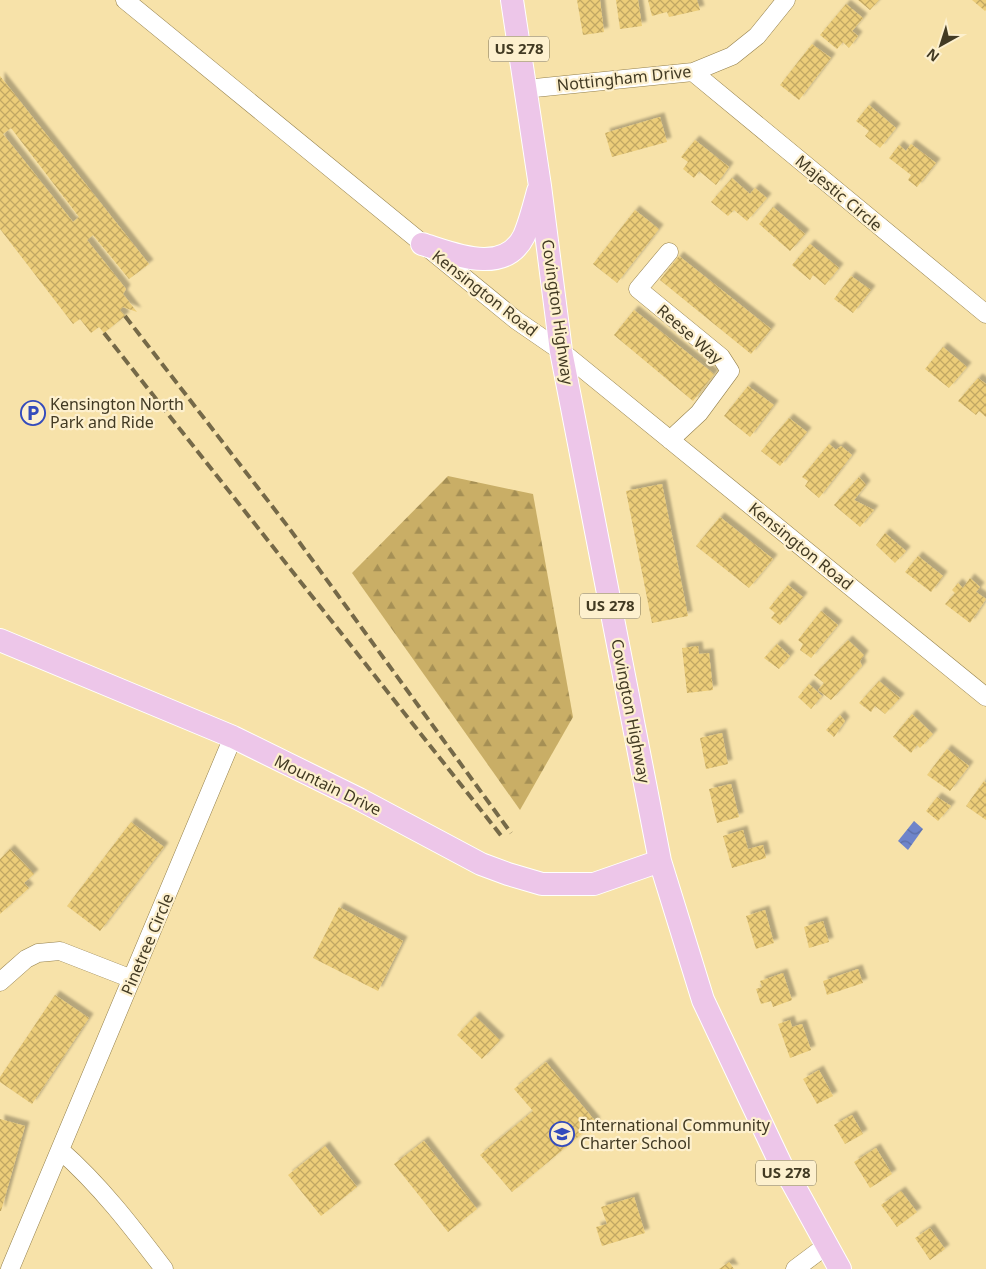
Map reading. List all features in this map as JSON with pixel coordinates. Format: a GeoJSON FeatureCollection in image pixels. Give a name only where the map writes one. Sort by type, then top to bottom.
{"type":"FeatureCollection","features":[{"type":"Feature","properties":{"kind":"main road","name":"Covington Highway"},"geometry":{"type":"LineString","coordinates":[[512,0],[540,186],[561,351],[660,861],[703,1000],[783,1169],[840,1269]]}},
{"type":"Feature","properties":{"kind":"main road"},"geometry":{"type":"LineString","coordinates":[[422,244],[453,254],[481,260],[503,256],[516,248],[524,235],[540,186]]}},
{"type":"Feature","properties":{"kind":"main road","name":"Mountain Drive"},"geometry":{"type":"LineString","coordinates":[[0,640],[233,737],[359,799],[481,864],[511,875],[542,884],[594,884],[660,861]]}},
{"type":"Feature","properties":{"kind":"street","name":"Kensington Road"},"geometry":{"type":"LineString","coordinates":[[125,0],[422,244],[516,320],[561,351],[986,697]]}},
{"type":"Feature","properties":{"kind":"street","name":"Nottingham Drive"},"geometry":{"type":"LineString","coordinates":[[525,89],[693,72],[732,56],[756,36],[786,0]]}},
{"type":"Feature","properties":{"kind":"street","name":"Majestic Circle"},"geometry":{"type":"LineString","coordinates":[[693,72],[986,314]]}},
{"type":"Feature","properties":{"kind":"street","name":"Reese Way"},"geometry":{"type":"LineString","coordinates":[[669,252],[638,289],[721,357],[730,371],[699,413],[670,440]]}},
{"type":"Feature","properties":{"kind":"street","name":"Pinetree Circle"},"geometry":{"type":"LineString","coordinates":[[10,1269],[233,737]]}},
{"type":"Feature","properties":{"kind":"street"},"geometry":{"type":"LineString","coordinates":[[0,982],[26,959],[38,953],[60,951],[132,979]]}},
{"type":"Feature","properties":{"kind":"street"},"geometry":{"type":"LineString","coordinates":[[60,1150],[112,1201],[164,1269]]}},
{"type":"Feature","properties":{"kind":"street"},"geometry":{"type":"LineString","coordinates":[[795,1269],[827,1245]]}},
{"type":"Feature","properties":{"kind":"green space"},"geometry":{"type":"Polygon","coordinates":[[[448,476],[533,494],[573,717],[520,810],[352,573],[448,476]]]}},
{"type":"Feature","properties":{"kind":"water"},"geometry":{"type":"Polygon","coordinates":[[[914,821],[923,829],[908,850],[898,841],[914,821]]]}},
{"type":"Feature","properties":{"kind":"building"},"geometry":{"type":"Polygon","coordinates":[[[577,0],[600,0],[604,32],[583,35],[577,0]]]}},
{"type":"Feature","properties":{"kind":"building"},"geometry":{"type":"Polygon","coordinates":[[[616,0],[638,0],[642,26],[620,29],[616,0]]]}},
{"type":"Feature","properties":{"kind":"building"},"geometry":{"type":"Polygon","coordinates":[[[648,0],[697,0],[700,10],[669,17],[667,12],[652,16],[648,0]]]}},
{"type":"Feature","properties":{"kind":"building"},"geometry":{"type":"Polygon","coordinates":[[[858,0],[879,0],[870,10],[858,0]]]}},
{"type":"Feature","properties":{"kind":"building"},"geometry":{"type":"Polygon","coordinates":[[[972,0],[986,0],[986,10],[985,11],[972,0]]]}},
{"type":"Feature","properties":{"kind":"building"},"geometry":{"type":"Polygon","coordinates":[[[846,4],[863,18],[852,31],[858,36],[849,48],[843,42],[837,49],[820,35],[846,4]]]}},
{"type":"Feature","properties":{"kind":"building"},"geometry":{"type":"Polygon","coordinates":[[[812,44],[831,58],[799,100],[780,85],[812,44]]]}},
{"type":"Feature","properties":{"kind":"building"},"geometry":{"type":"Polygon","coordinates":[[[0,76],[149,264],[129,279],[93,235],[87,240],[126,289],[123,294],[137,312],[123,307],[120,310],[125,316],[104,333],[99,327],[91,333],[80,319],[73,324],[0,229],[0,76]],[[11,128],[3,134],[73,222],[79,217],[11,128]]]}},
{"type":"Feature","properties":{"kind":"building"},"geometry":{"type":"Polygon","coordinates":[[[869,105],[896,128],[880,148],[865,136],[869,131],[856,121],[869,105]]]}},
{"type":"Feature","properties":{"kind":"building"},"geometry":{"type":"Polygon","coordinates":[[[660,117],[667,142],[612,157],[605,133],[660,117]]]}},
{"type":"Feature","properties":{"kind":"building"},"geometry":{"type":"Polygon","coordinates":[[[695,140],[729,167],[716,185],[699,171],[694,178],[683,169],[688,162],[681,157],[695,140]]]}},
{"type":"Feature","properties":{"kind":"building"},"geometry":{"type":"Polygon","coordinates":[[[911,144],[936,163],[917,187],[908,180],[911,175],[889,158],[899,145],[906,151],[911,144]]]}},
{"type":"Feature","properties":{"kind":"building"},"geometry":{"type":"Polygon","coordinates":[[[732,178],[750,194],[755,188],[767,198],[747,221],[734,210],[728,216],[711,202],[732,178]]]}},
{"type":"Feature","properties":{"kind":"building"},"geometry":{"type":"Polygon","coordinates":[[[773,207],[805,234],[790,251],[759,224],[773,207]]]}},
{"type":"Feature","properties":{"kind":"building"},"geometry":{"type":"Polygon","coordinates":[[[635,210],[659,229],[617,283],[593,264],[635,210]]]}},
{"type":"Feature","properties":{"kind":"building"},"geometry":{"type":"Polygon","coordinates":[[[810,244],[839,268],[825,285],[813,275],[810,280],[792,265],[810,244]]]}},
{"type":"Feature","properties":{"kind":"building"},"geometry":{"type":"Polygon","coordinates":[[[679,256],[771,329],[751,354],[660,280],[679,256]]]}},
{"type":"Feature","properties":{"kind":"building"},"geometry":{"type":"Polygon","coordinates":[[[851,276],[871,290],[853,313],[834,299],[851,276]]]}},
{"type":"Feature","properties":{"kind":"building"},"geometry":{"type":"Polygon","coordinates":[[[634,310],[714,374],[693,401],[614,335],[634,310]]]}},
{"type":"Feature","properties":{"kind":"building"},"geometry":{"type":"Polygon","coordinates":[[[943,347],[967,367],[949,388],[925,369],[943,347]]]}},
{"type":"Feature","properties":{"kind":"building"},"geometry":{"type":"Polygon","coordinates":[[[978,378],[986,384],[986,417],[979,411],[976,415],[958,401],[978,378]]]}},
{"type":"Feature","properties":{"kind":"building"},"geometry":{"type":"Polygon","coordinates":[[[748,386],[774,405],[750,437],[724,416],[748,386]]]}},
{"type":"Feature","properties":{"kind":"building"},"geometry":{"type":"Polygon","coordinates":[[[789,418],[807,432],[780,466],[761,451],[789,418]]]}},
{"type":"Feature","properties":{"kind":"building"},"geometry":{"type":"Polygon","coordinates":[[[829,444],[836,450],[841,446],[852,455],[819,498],[805,486],[808,481],[802,477],[829,444]]]}},
{"type":"Feature","properties":{"kind":"building"},"geometry":{"type":"Polygon","coordinates":[[[859,477],[866,485],[854,500],[874,510],[860,527],[834,505],[859,477]]]}},
{"type":"Feature","properties":{"kind":"building"},"geometry":{"type":"Polygon","coordinates":[[[662,484],[688,616],[652,623],[626,491],[662,484]]]}},
{"type":"Feature","properties":{"kind":"building"},"geometry":{"type":"Polygon","coordinates":[[[720,517],[773,559],[749,588],[696,546],[720,517]]]}},
{"type":"Feature","properties":{"kind":"building"},"geometry":{"type":"Polygon","coordinates":[[[885,533],[906,551],[895,563],[876,545],[885,533]]]}},
{"type":"Feature","properties":{"kind":"building"},"geometry":{"type":"Polygon","coordinates":[[[918,556],[943,576],[931,592],[905,572],[918,556]]]}},
{"type":"Feature","properties":{"kind":"building"},"geometry":{"type":"Polygon","coordinates":[[[970,578],[980,587],[976,592],[986,599],[970,623],[945,604],[955,593],[952,590],[958,583],[963,588],[970,578]]]}},
{"type":"Feature","properties":{"kind":"building"},"geometry":{"type":"Polygon","coordinates":[[[788,585],[803,597],[780,625],[771,618],[775,613],[769,608],[788,585]]]}},
{"type":"Feature","properties":{"kind":"building"},"geometry":{"type":"Polygon","coordinates":[[[821,611],[838,625],[811,658],[800,650],[803,644],[798,640],[821,611]]]}},
{"type":"Feature","properties":{"kind":"building"},"geometry":{"type":"Polygon","coordinates":[[[848,640],[864,655],[860,661],[862,666],[831,700],[818,690],[824,683],[814,675],[848,640]]]}},
{"type":"Feature","properties":{"kind":"building"},"geometry":{"type":"Polygon","coordinates":[[[777,644],[790,656],[779,669],[764,658],[777,644]]]}},
{"type":"Feature","properties":{"kind":"building"},"geometry":{"type":"Polygon","coordinates":[[[698,646],[699,654],[709,653],[713,690],[687,693],[682,648],[698,646]]]}},
{"type":"Feature","properties":{"kind":"building"},"geometry":{"type":"Polygon","coordinates":[[[879,681],[900,698],[885,714],[875,706],[871,712],[859,703],[879,681]]]}},
{"type":"Feature","properties":{"kind":"building"},"geometry":{"type":"Polygon","coordinates":[[[809,684],[822,696],[811,709],[798,697],[809,684]]]}},
{"type":"Feature","properties":{"kind":"building"},"geometry":{"type":"Polygon","coordinates":[[[912,714],[933,734],[920,748],[917,745],[911,753],[893,737],[912,714]]]}},
{"type":"Feature","properties":{"kind":"building"},"geometry":{"type":"Polygon","coordinates":[[[840,715],[845,721],[834,737],[826,730],[840,715]]]}},
{"type":"Feature","properties":{"kind":"building"},"geometry":{"type":"Polygon","coordinates":[[[722,733],[728,764],[706,769],[700,738],[722,733]]]}},
{"type":"Feature","properties":{"kind":"building"},"geometry":{"type":"Polygon","coordinates":[[[947,749],[969,766],[950,791],[927,775],[947,749]]]}},
{"type":"Feature","properties":{"kind":"building"},"geometry":{"type":"Polygon","coordinates":[[[984,781],[986,783],[986,820],[966,806],[984,781]]]}},
{"type":"Feature","properties":{"kind":"building"},"geometry":{"type":"Polygon","coordinates":[[[731,784],[739,817],[717,823],[709,789],[731,784]]]}},
{"type":"Feature","properties":{"kind":"building"},"geometry":{"type":"Polygon","coordinates":[[[937,797],[951,806],[938,821],[926,811],[937,797]]]}},
{"type":"Feature","properties":{"kind":"building"},"geometry":{"type":"Polygon","coordinates":[[[131,822],[164,847],[100,931],[67,906],[131,822]]]}},
{"type":"Feature","properties":{"kind":"building"},"geometry":{"type":"Polygon","coordinates":[[[743,830],[748,849],[763,845],[766,858],[732,868],[723,836],[743,830]]]}},
{"type":"Feature","properties":{"kind":"building"},"geometry":{"type":"Polygon","coordinates":[[[10,849],[34,874],[24,883],[29,888],[0,914],[0,859],[10,849]]]}},
{"type":"Feature","properties":{"kind":"building"},"geometry":{"type":"Polygon","coordinates":[[[339,907],[403,941],[378,991],[313,958],[339,907]]]}},
{"type":"Feature","properties":{"kind":"building"},"geometry":{"type":"Polygon","coordinates":[[[765,910],[774,943],[756,949],[746,916],[765,910]]]}},
{"type":"Feature","properties":{"kind":"building"},"geometry":{"type":"Polygon","coordinates":[[[823,921],[829,942],[809,948],[804,927],[823,921]]]}},
{"type":"Feature","properties":{"kind":"building"},"geometry":{"type":"Polygon","coordinates":[[[858,969],[863,983],[827,995],[823,981],[858,969]]]}},
{"type":"Feature","properties":{"kind":"building"},"geometry":{"type":"Polygon","coordinates":[[[783,973],[792,1000],[773,1007],[771,1001],[761,1004],[756,989],[762,987],[760,981],[783,973]]]}},
{"type":"Feature","properties":{"kind":"building"},"geometry":{"type":"Polygon","coordinates":[[[55,995],[89,1018],[32,1104],[0,1082],[0,1077],[55,995]]]}},
{"type":"Feature","properties":{"kind":"building"},"geometry":{"type":"Polygon","coordinates":[[[475,1016],[500,1040],[482,1059],[457,1035],[475,1016]]]}},
{"type":"Feature","properties":{"kind":"building"},"geometry":{"type":"Polygon","coordinates":[[[790,1020],[792,1027],[802,1024],[811,1050],[790,1058],[778,1024],[790,1020]]]}},
{"type":"Feature","properties":{"kind":"building"},"geometry":{"type":"Polygon","coordinates":[[[546,1062],[596,1122],[512,1192],[480,1155],[533,1111],[514,1089],[546,1062]]]}},
{"type":"Feature","properties":{"kind":"building"},"geometry":{"type":"Polygon","coordinates":[[[819,1070],[833,1096],[817,1104],[803,1079],[819,1070]]]}},
{"type":"Feature","properties":{"kind":"building"},"geometry":{"type":"Polygon","coordinates":[[[852,1115],[863,1134],[845,1144],[834,1125],[852,1115]]]}},
{"type":"Feature","properties":{"kind":"building"},"geometry":{"type":"Polygon","coordinates":[[[0,1119],[25,1126],[1,1211],[0,1211],[0,1119]]]}},
{"type":"Feature","properties":{"kind":"building"},"geometry":{"type":"Polygon","coordinates":[[[424,1141],[477,1209],[448,1232],[394,1164],[424,1141]]]}},
{"type":"Feature","properties":{"kind":"building"},"geometry":{"type":"Polygon","coordinates":[[[325,1146],[357,1187],[321,1216],[288,1175],[325,1146]]]}},
{"type":"Feature","properties":{"kind":"building"},"geometry":{"type":"Polygon","coordinates":[[[876,1148],[892,1174],[870,1188],[854,1162],[876,1148]]]}},
{"type":"Feature","properties":{"kind":"building"},"geometry":{"type":"Polygon","coordinates":[[[901,1191],[917,1212],[897,1227],[881,1205],[901,1191]]]}},
{"type":"Feature","properties":{"kind":"building"},"geometry":{"type":"Polygon","coordinates":[[[634,1197],[645,1233],[602,1246],[596,1227],[607,1224],[601,1207],[634,1197]]]}},
{"type":"Feature","properties":{"kind":"building"},"geometry":{"type":"Polygon","coordinates":[[[930,1228],[945,1249],[930,1260],[915,1238],[930,1228]]]}},
{"type":"Feature","properties":{"kind":"building"},"geometry":{"type":"Polygon","coordinates":[[[729,1262],[734,1269],[719,1269],[729,1262]]]}},
{"type":"Feature","properties":{"kind":"railway"},"geometry":{"type":"LineString","coordinates":[[125,316],[289,528],[511,833]]}},
{"type":"Feature","properties":{"kind":"railway"},"geometry":{"type":"LineString","coordinates":[[104,333],[503,838]]}},
{"type":"Feature","properties":{"kind":"place","name":"Kensington North Park and Ride"},"geometry":{"type":"Point","coordinates":[33,413]}},
{"type":"Feature","properties":{"kind":"place","name":"International Community Charter School"},"geometry":{"type":"Point","coordinates":[562,1134]}}]}
